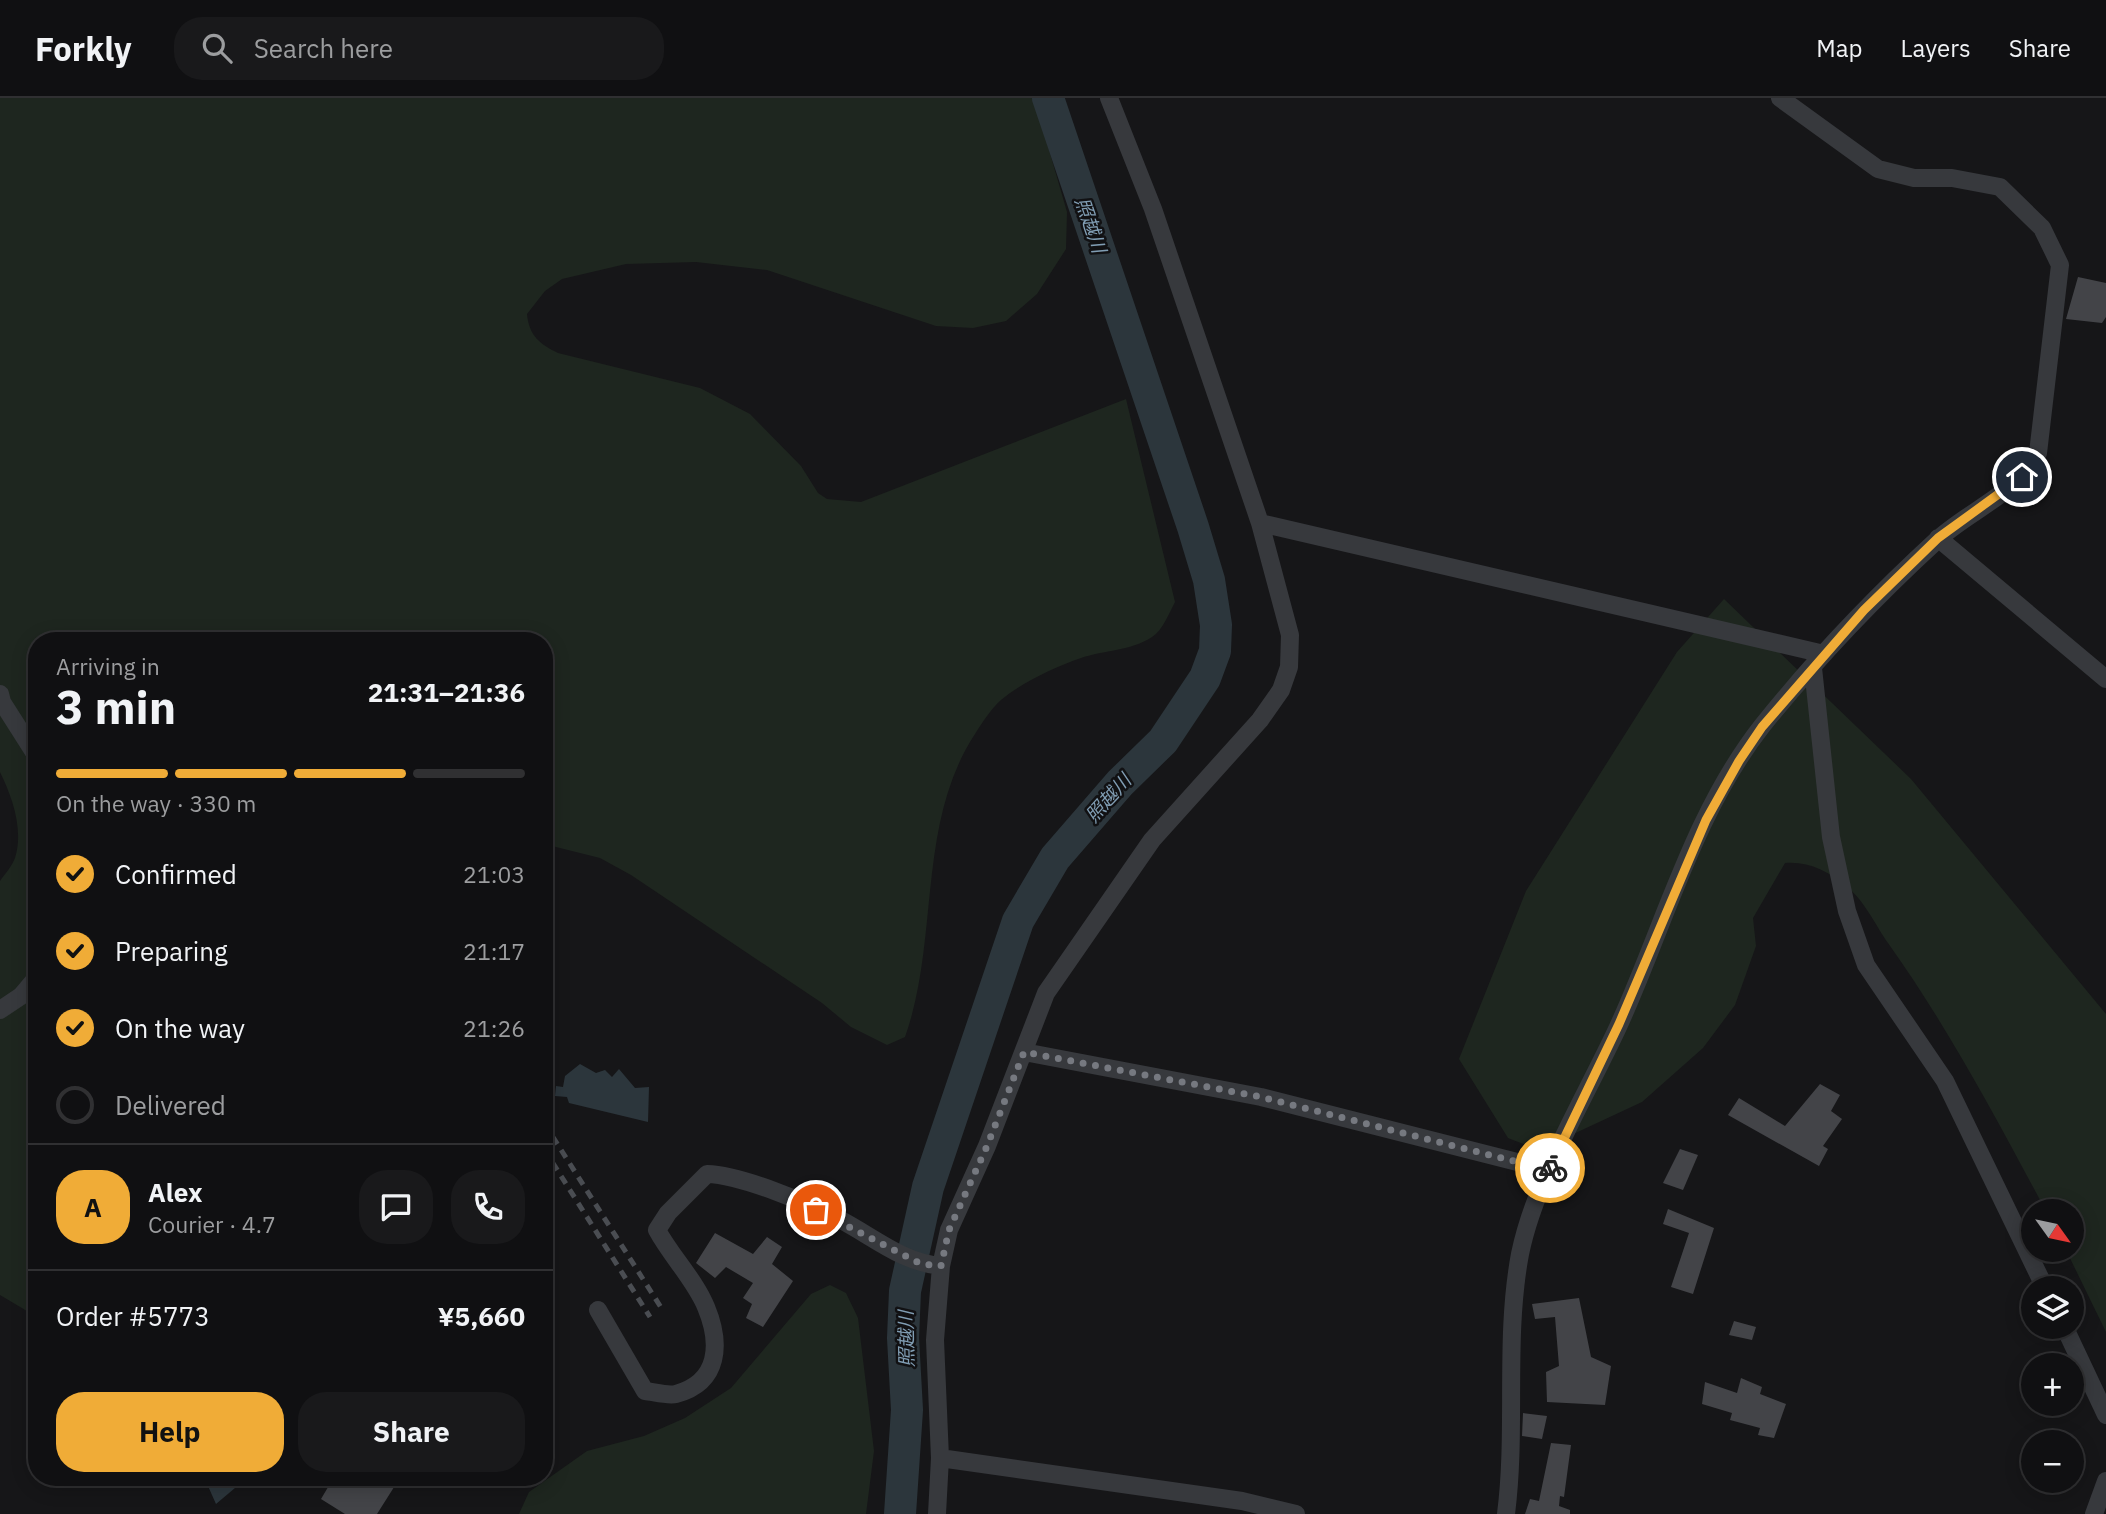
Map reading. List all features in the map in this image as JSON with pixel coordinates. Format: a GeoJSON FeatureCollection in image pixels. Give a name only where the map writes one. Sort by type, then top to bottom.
{"type":"FeatureCollection","features":[{"type":"Feature","properties":{"kind":"street"},"geometry":{"type":"LineString","coordinates":[[937,1514],[940,1458],[935,1340],[941,1266],[949,1230],[987,1146],[1046,993],[1152,840],[1260,720],[1281,690],[1289,667],[1290,635],[1260,523],[1153,209],[1109,98]]}},
{"type":"Feature","properties":{"kind":"street"},"geometry":{"type":"LineString","coordinates":[[1506,1514],[1513,1325],[1521,1253],[1549,1170],[1619,1024],[1706,820],[1727,778],[1762,727],[1824,654],[1938,538],[2022,477],[2038,453],[2060,265],[2042,228],[2000,187],[1952,178],[1914,178],[1878,169],[1780,98]]}},
{"type":"Feature","properties":{"kind":"street"},"geometry":{"type":"LineString","coordinates":[[1260,523],[1824,654]]}},
{"type":"Feature","properties":{"kind":"street"},"geometry":{"type":"LineString","coordinates":[[1938,538],[2106,679]]}},
{"type":"Feature","properties":{"kind":"street"},"geometry":{"type":"LineString","coordinates":[[1813,668],[1831,837],[1847,911],[1866,964],[1945,1081],[2039,1276]]}},
{"type":"Feature","properties":{"kind":"street"},"geometry":{"type":"LineString","coordinates":[[0,694],[2,702],[28,743]]}},
{"type":"Feature","properties":{"kind":"street"},"geometry":{"type":"LineString","coordinates":[[0,1010],[21,996],[28,988]]}},
{"type":"Feature","properties":{"kind":"street"},"geometry":{"type":"LineString","coordinates":[[1024,1052],[1261,1097],[1549,1170]]}},
{"type":"Feature","properties":{"kind":"street"},"geometry":{"type":"LineString","coordinates":[[598,1310],[645,1391],[675,1394],[703,1381],[714,1364],[715,1337],[706,1306],[657,1230],[668,1213],[707,1174],[726,1175],[839,1219],[881,1246],[921,1264],[941,1266]]}},
{"type":"Feature","properties":{"kind":"street"},"geometry":{"type":"LineString","coordinates":[[2070,1339],[2106,1415]]}},
{"type":"Feature","properties":{"kind":"street"},"geometry":{"type":"LineString","coordinates":[[940,1458],[1242,1501],[1296,1514]]}},
{"type":"Feature","properties":{"kind":"street"},"geometry":{"type":"LineString","coordinates":[[2094,1514],[2106,1481]]}},
{"type":"Feature","properties":{"kind":"shaded area"},"geometry":{"type":"Polygon","coordinates":[[[0,98],[1034,98],[1067,212],[1066,249],[1037,294],[1006,321],[973,328],[936,326],[767,270],[696,262],[626,264],[562,279],[545,291],[527,314],[530,328],[536,338],[558,353],[700,388],[750,414],[801,466],[818,493],[827,499],[861,502],[1126,399],[1175,602],[1163,626],[1152,637],[1135,645],[1081,658],[1028,682],[997,704],[975,734],[956,769],[944,806],[936,844],[916,1000],[905,1037],[887,1045],[851,1027],[822,1003],[631,875],[600,858],[553,846],[553,632],[28,632],[28,1312],[0,1295],[0,881],[15,858],[18,836],[9,792],[0,772],[0,98]]]}},
{"type":"Feature","properties":{"kind":"shaded area"},"geometry":{"type":"Polygon","coordinates":[[[1724,599],[1911,779],[2106,1014],[2106,1332],[2084,1287],[2084,1276],[2079,1276],[2072,1262],[2084,1262],[2084,1199],[2039,1199],[1990,1108],[1910,975],[1859,899],[1833,876],[1818,868],[1785,863],[1753,918],[1756,946],[1735,1005],[1703,1048],[1642,1102],[1539,1150],[1508,1138],[1459,1059],[1526,891],[1677,652],[1724,599]]]}},
{"type":"Feature","properties":{"kind":"shaded area"},"geometry":{"type":"Polygon","coordinates":[[[580,1064],[596,1073],[605,1070],[612,1077],[619,1069],[635,1088],[649,1087],[648,1122],[569,1103],[567,1097],[555,1096],[556,1086],[563,1087],[565,1076],[580,1064]]]}},
{"type":"Feature","properties":{"kind":"shaded area"},"geometry":{"type":"Polygon","coordinates":[[[830,1285],[846,1293],[858,1318],[874,1451],[866,1514],[519,1514],[529,1492],[537,1486],[553,1486],[553,1475],[587,1451],[644,1436],[685,1418],[731,1388],[811,1294],[830,1285]]]}},
{"type":"Feature","properties":{"kind":"shaded area"},"geometry":{"type":"Polygon","coordinates":[[[208,1486],[237,1486],[216,1504],[208,1486]]]}},
{"type":"Feature","properties":{"kind":"building"},"geometry":{"type":"Polygon","coordinates":[[[2078,277],[2106,283],[2106,317],[2102,323],[2066,319],[2078,277]]]}},
{"type":"Feature","properties":{"kind":"building"},"geometry":{"type":"Polygon","coordinates":[[[1820,1084],[1840,1095],[1831,1111],[1842,1119],[1823,1146],[1828,1149],[1819,1166],[1728,1115],[1739,1098],[1785,1126],[1820,1084]]]}},
{"type":"Feature","properties":{"kind":"building"},"geometry":{"type":"Polygon","coordinates":[[[1680,1149],[1698,1155],[1683,1190],[1663,1183],[1680,1149]]]}},
{"type":"Feature","properties":{"kind":"building"},"geometry":{"type":"Polygon","coordinates":[[[1668,1209],[1714,1228],[1693,1294],[1671,1287],[1689,1233],[1663,1224],[1668,1209]]]}},
{"type":"Feature","properties":{"kind":"building"},"geometry":{"type":"Polygon","coordinates":[[[715,1233],[753,1254],[767,1237],[782,1247],[772,1264],[793,1281],[763,1327],[746,1318],[752,1304],[743,1298],[753,1283],[726,1267],[715,1278],[696,1263],[715,1233]]]}},
{"type":"Feature","properties":{"kind":"building"},"geometry":{"type":"Polygon","coordinates":[[[1579,1298],[1591,1357],[1611,1366],[1605,1405],[1547,1402],[1546,1372],[1559,1366],[1555,1317],[1535,1319],[1532,1304],[1579,1298]]]}},
{"type":"Feature","properties":{"kind":"building"},"geometry":{"type":"Polygon","coordinates":[[[1734,1321],[1756,1327],[1752,1340],[1729,1335],[1734,1321]]]}},
{"type":"Feature","properties":{"kind":"building"},"geometry":{"type":"Polygon","coordinates":[[[1741,1378],[1762,1387],[1760,1394],[1786,1404],[1774,1438],[1758,1435],[1760,1428],[1730,1420],[1732,1413],[1702,1404],[1705,1382],[1737,1393],[1741,1378]]]}},
{"type":"Feature","properties":{"kind":"building"},"geometry":{"type":"Polygon","coordinates":[[[1523,1413],[1547,1416],[1542,1439],[1522,1436],[1523,1413]]]}},
{"type":"Feature","properties":{"kind":"building"},"geometry":{"type":"Polygon","coordinates":[[[1551,1443],[1571,1445],[1564,1497],[1560,1496],[1559,1506],[1570,1510],[1570,1514],[1525,1514],[1530,1499],[1539,1501],[1551,1443]]]}},
{"type":"Feature","properties":{"kind":"building"},"geometry":{"type":"Polygon","coordinates":[[[329,1486],[395,1486],[377,1514],[345,1514],[321,1499],[329,1486]]]}},
{"type":"Feature","properties":{"kind":"waterway","name":"照越川"},"geometry":{"type":"LineString","coordinates":[[900,1514],[907,1410],[903,1338],[905,1291],[928,1187],[1018,921],[1055,858],[1120,783],[1163,741],[1205,678],[1215,651],[1216,625],[1209,580],[1193,527],[1048,98]]}},
{"type":"Feature","properties":{"kind":"railway"},"geometry":{"type":"LineString","coordinates":[[553,1137],[662,1309]]}},
{"type":"Feature","properties":{"kind":"railway"},"geometry":{"type":"LineString","coordinates":[[553,1163],[650,1317]]}},
{"type":"Feature","properties":{"kind":"way so far"},"geometry":{"type":"LineString","coordinates":[[816,1210],[839,1219],[881,1246],[921,1264],[941,1266],[949,1230],[987,1146],[1024,1052],[1261,1097],[1549,1170],[1550,1168]]}},
{"type":"Feature","properties":{"kind":"route"},"geometry":{"type":"LineString","coordinates":[[1550,1168],[1619,1024],[1706,820],[1727,778],[1762,727],[1864,610],[1938,538],[2022,477]]}}]}
